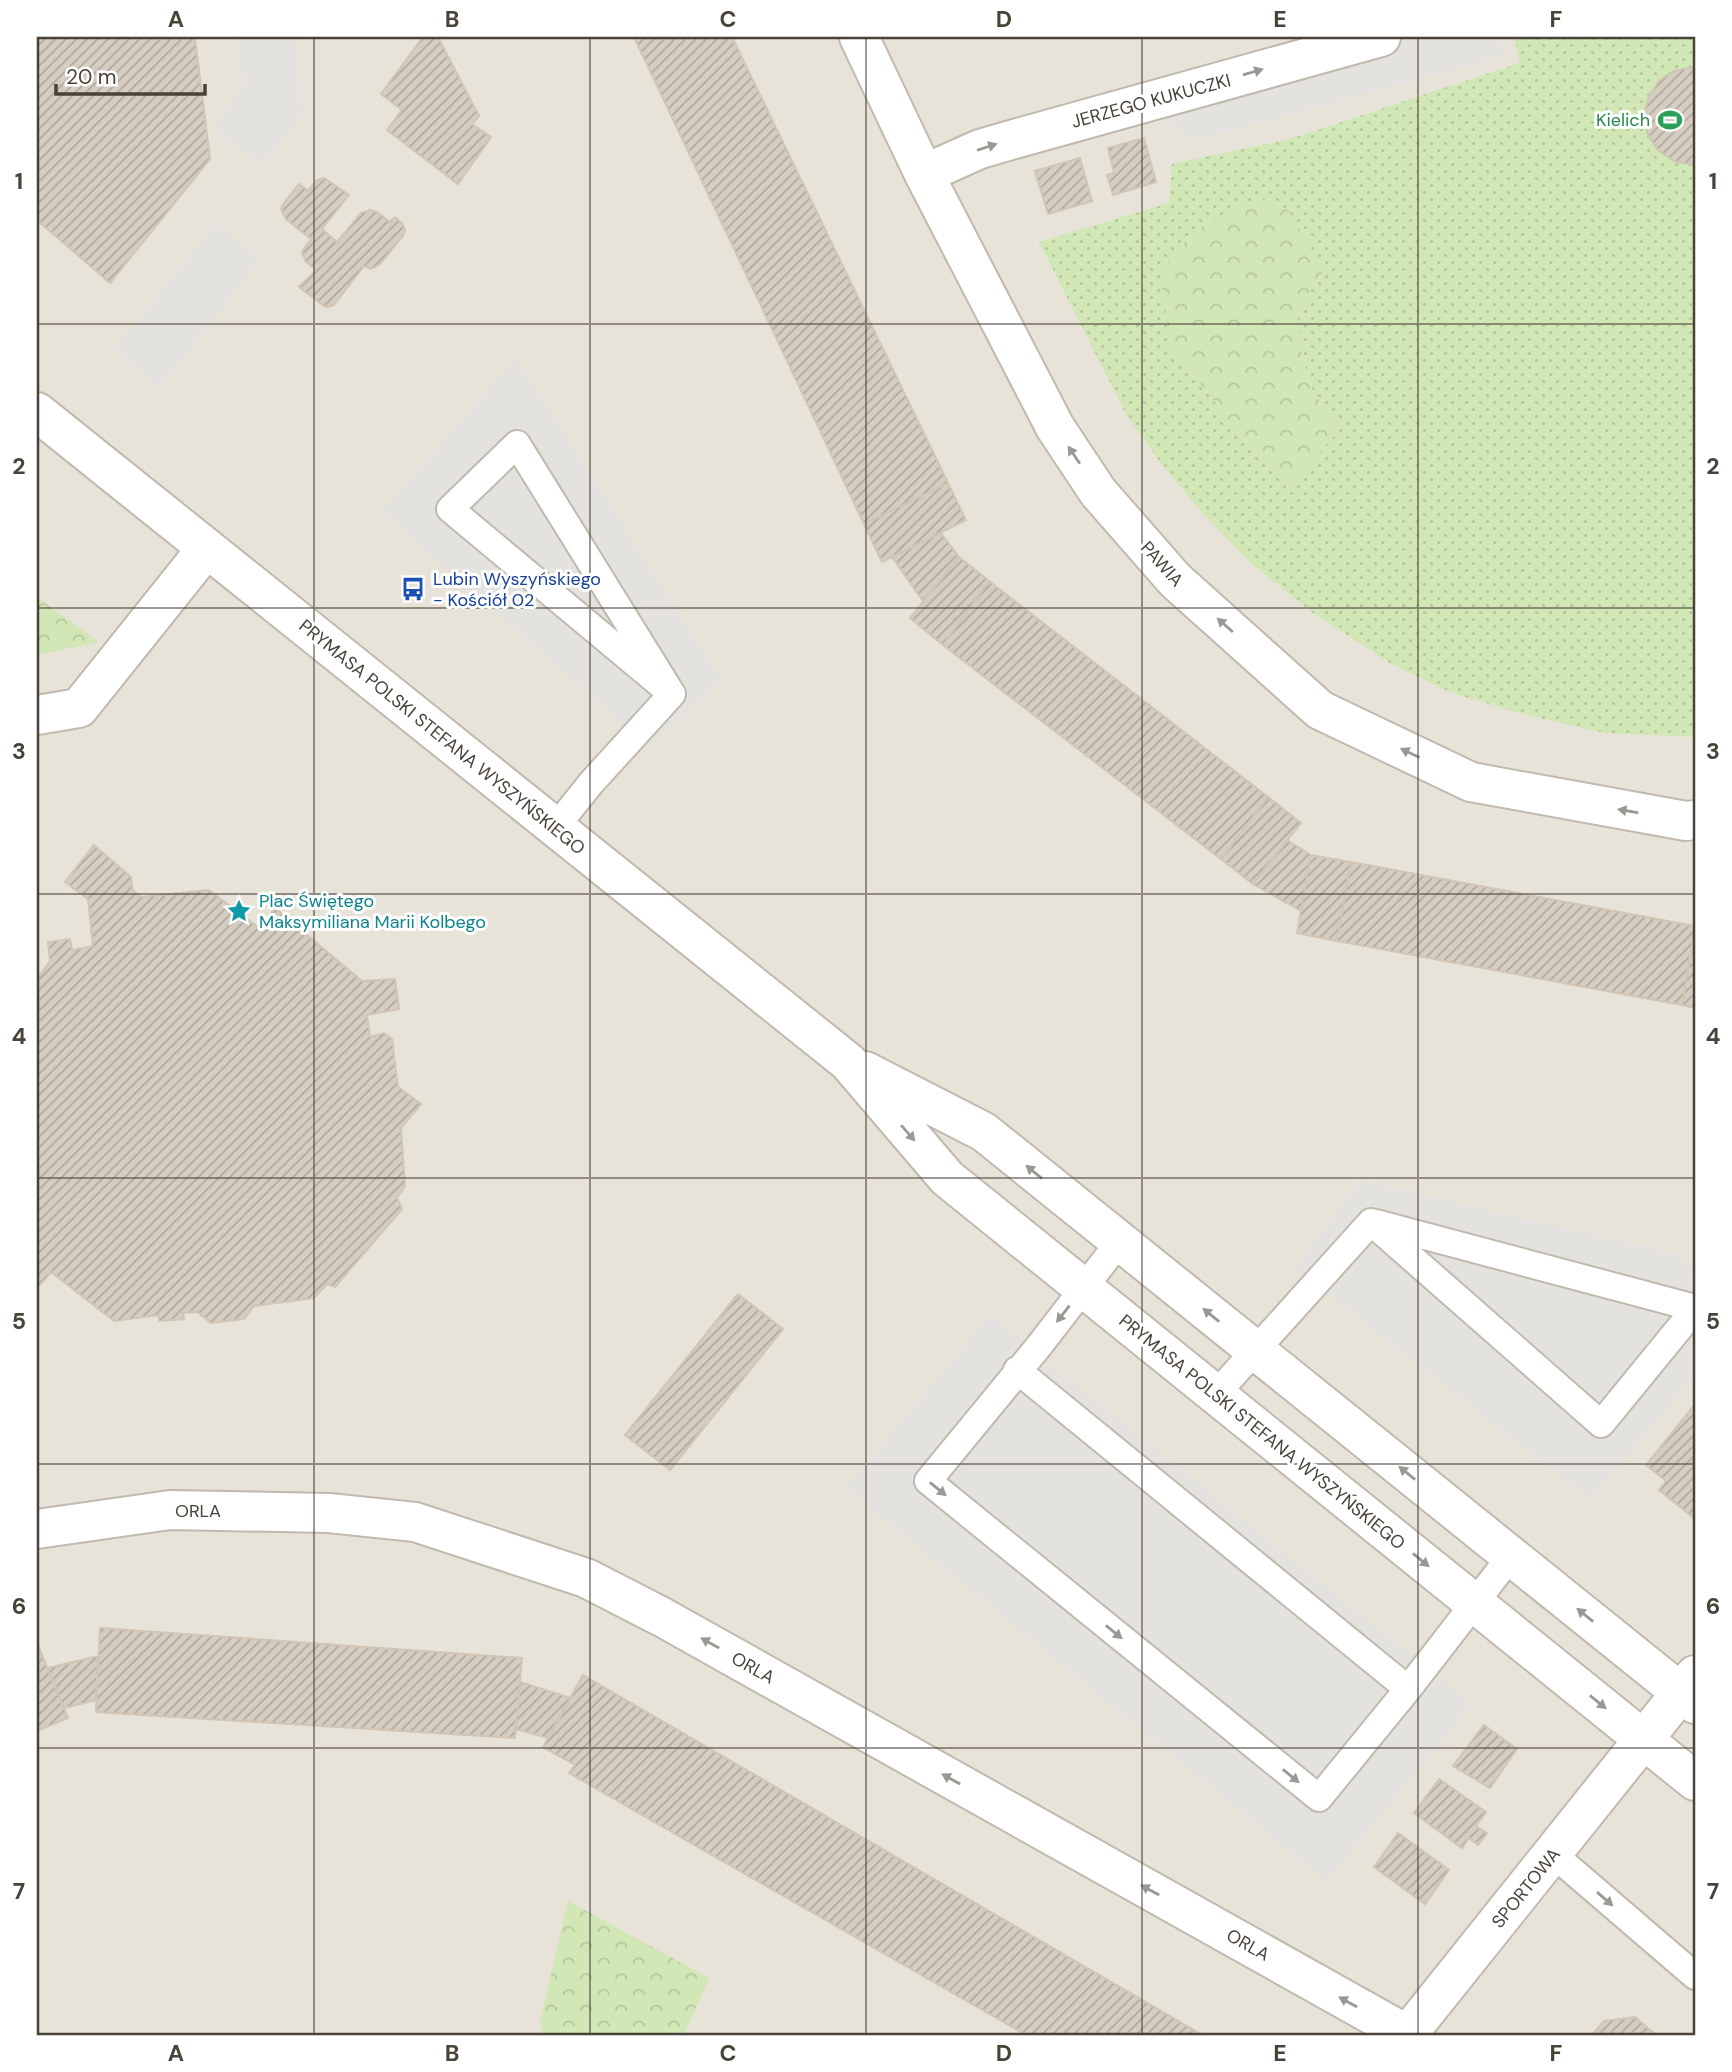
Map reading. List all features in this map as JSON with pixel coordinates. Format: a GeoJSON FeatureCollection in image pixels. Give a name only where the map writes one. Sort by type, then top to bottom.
{"type":"FeatureCollection","features":[{"type":"Feature","properties":{"kind":"street","name":"PAWIA"},"geometry":{"type":"LineString","coordinates":[[859,37],[924,174],[1055,427],[1098,492],[1175,580],[1320,710],[1471,782],[1686,821],[1695,820]]}},
{"type":"Feature","properties":{"kind":"street","name":"JERZEGO KUKUCZKI"},"geometry":{"type":"LineString","coordinates":[[924,174],[980,149],[1381,37]]}},
{"type":"Feature","properties":{"kind":"street","name":"PRYMASA POLSKI STEFANA WYSZYŃSKIEGO"},"geometry":{"type":"LineString","coordinates":[[37,412],[848,1062],[947,1178],[1695,1781]]}},
{"type":"Feature","properties":{"kind":"street"},"geometry":{"type":"LineString","coordinates":[[37,715],[79,708],[207,548]]}},
{"type":"Feature","properties":{"kind":"street","name":"PRYMASA POLSKI STEFANA WYSZYŃSKIEGO"},"geometry":{"type":"LineString","coordinates":[[848,1062],[984,1132],[1511,1556],[1691,1691]]}},
{"type":"Feature","properties":{"kind":"street","name":"ORLA"},"geometry":{"type":"LineString","coordinates":[[37,1529],[170,1510],[328,1513],[415,1522],[586,1578],[662,1616],[1407,2035]]}},
{"type":"Feature","properties":{"kind":"street"},"geometry":{"type":"LineString","coordinates":[[1644,1740],[1691,1691]]}},
{"type":"Feature","properties":{"kind":"street","name":"SPORTOWA"},"geometry":{"type":"LineString","coordinates":[[1407,2035],[1644,1740]]}},
{"type":"Feature","properties":{"kind":"lane"},"geometry":{"type":"LineString","coordinates":[[517,444],[598,575],[671,694],[450,509],[517,444]]}},
{"type":"Feature","properties":{"kind":"lane"},"geometry":{"type":"LineString","coordinates":[[555,828],[591,783],[671,694]]}},
{"type":"Feature","properties":{"kind":"lane"},"geometry":{"type":"LineString","coordinates":[[1371,1222],[1695,1309],[1601,1424],[1371,1222]]}},
{"type":"Feature","properties":{"kind":"lane"},"geometry":{"type":"LineString","coordinates":[[1216,1394],[1371,1222]]}},
{"type":"Feature","properties":{"kind":"lane"},"geometry":{"type":"LineString","coordinates":[[1120,1241],[1039,1346],[928,1480],[1319,1798],[1511,1556]]}},
{"type":"Feature","properties":{"kind":"lane"},"geometry":{"type":"LineString","coordinates":[[1017,1370],[1408,1689]]}},
{"type":"Feature","properties":{"kind":"lane"},"geometry":{"type":"LineString","coordinates":[[1553,1854],[1695,1976]]}},
{"type":"Feature","properties":{"kind":"shaded area"},"geometry":{"type":"Polygon","coordinates":[[[37,37],[1695,37],[1695,2035],[37,2035],[37,37]]]}},
{"type":"Feature","properties":{"kind":"shaded area"},"geometry":{"type":"Polygon","coordinates":[[[238,37],[296,37],[303,114],[262,166],[213,128],[243,87],[238,37]]]}},
{"type":"Feature","properties":{"kind":"shaded area"},"geometry":{"type":"Polygon","coordinates":[[[1381,37],[1499,37],[1504,56],[1198,140],[1136,105],[1381,37]]]}},
{"type":"Feature","properties":{"kind":"shaded area"},"geometry":{"type":"Polygon","coordinates":[[[216,223],[261,259],[160,388],[114,349],[216,223]]]}},
{"type":"Feature","properties":{"kind":"shaded area"},"geometry":{"type":"Polygon","coordinates":[[[516,357],[722,680],[649,747],[382,512],[516,357]]]}},
{"type":"Feature","properties":{"kind":"shaded area"},"geometry":{"type":"Polygon","coordinates":[[[1360,1180],[1677,1254],[1695,1269],[1695,1376],[1590,1500],[1295,1268],[1360,1180]]]}},
{"type":"Feature","properties":{"kind":"shaded area"},"geometry":{"type":"Polygon","coordinates":[[[990,1315],[1472,1704],[1327,1882],[846,1488],[990,1315]]]}},
{"type":"Feature","properties":{"kind":"green space"},"geometry":{"type":"Polygon","coordinates":[[[1514,37],[1695,37],[1695,737],[1605,733],[1527,715],[1452,693],[1393,665],[1314,614],[1254,566],[1204,515],[1162,465],[1127,416],[1039,242],[1169,203],[1172,164],[1290,139],[1520,63],[1514,37]],[[1324,270],[1171,346],[1249,446],[1288,488],[1339,430],[1313,392],[1301,354],[1298,318],[1309,292],[1324,270]]]}},
{"type":"Feature","properties":{"kind":"green space"},"geometry":{"type":"Polygon","coordinates":[[[1262,197],[1288,210],[1324,270],[1309,292],[1298,318],[1301,354],[1313,392],[1339,430],[1288,488],[1249,446],[1171,346],[1160,272],[1194,231],[1239,206],[1262,197]]]}},
{"type":"Feature","properties":{"kind":"green space"},"geometry":{"type":"Polygon","coordinates":[[[37,597],[99,642],[37,655],[37,597]]]}},
{"type":"Feature","properties":{"kind":"green space"},"geometry":{"type":"Polygon","coordinates":[[[568,1901],[709,1978],[684,2035],[544,2035],[540,2022],[568,1901]]]}},
{"type":"Feature","properties":{"kind":"building"},"geometry":{"type":"Polygon","coordinates":[[[37,37],[195,38],[210,159],[110,283],[37,220],[37,37]]]}},
{"type":"Feature","properties":{"kind":"building"},"geometry":{"type":"Polygon","coordinates":[[[423,37],[438,37],[479,116],[472,124],[491,137],[458,184],[387,130],[402,110],[381,94],[423,37]]]}},
{"type":"Feature","properties":{"kind":"building"},"geometry":{"type":"Polygon","coordinates":[[[634,37],[732,37],[948,483],[864,524],[634,37]]]}},
{"type":"Feature","properties":{"kind":"building","name":"Kielich"},"geometry":{"type":"Polygon","coordinates":[[[1695,67],[1695,165],[1674,161],[1658,150],[1648,135],[1644,114],[1649,96],[1659,81],[1674,71],[1695,67]]]}},
{"type":"Feature","properties":{"kind":"building"},"geometry":{"type":"Polygon","coordinates":[[[1144,138],[1156,182],[1113,195],[1107,175],[1114,173],[1108,148],[1144,138]]]}},
{"type":"Feature","properties":{"kind":"building"},"geometry":{"type":"Polygon","coordinates":[[[1080,158],[1092,201],[1048,214],[1035,171],[1080,158]]]}},
{"type":"Feature","properties":{"kind":"building"},"geometry":{"type":"Polygon","coordinates":[[[324,178],[349,195],[322,229],[337,242],[361,213],[370,210],[390,222],[395,217],[405,230],[379,265],[371,269],[364,266],[334,305],[328,307],[299,287],[316,270],[306,262],[302,252],[311,239],[286,219],[281,209],[299,184],[308,191],[317,180],[324,178]]]}},
{"type":"Feature","properties":{"kind":"building"},"geometry":{"type":"Polygon","coordinates":[[[948,483],[966,520],[882,562],[864,524],[948,483]]]}},
{"type":"Feature","properties":{"kind":"building"},"geometry":{"type":"Polygon","coordinates":[[[941,533],[959,557],[923,601],[892,557],[941,533]]]}},
{"type":"Feature","properties":{"kind":"building"},"geometry":{"type":"Polygon","coordinates":[[[959,557],[989,581],[943,645],[910,618],[959,557]]]}},
{"type":"Feature","properties":{"kind":"building"},"geometry":{"type":"Polygon","coordinates":[[[989,581],[1268,797],[1221,859],[943,645],[989,581]]]}},
{"type":"Feature","properties":{"kind":"building"},"geometry":{"type":"Polygon","coordinates":[[[1268,797],[1301,823],[1253,884],[1221,859],[1268,797]]]}},
{"type":"Feature","properties":{"kind":"building"},"geometry":{"type":"Polygon","coordinates":[[[1287,840],[1311,855],[1301,911],[1253,884],[1287,840]]]}},
{"type":"Feature","properties":{"kind":"building"},"geometry":{"type":"Polygon","coordinates":[[[94,845],[131,877],[132,889],[141,897],[209,890],[259,928],[275,908],[362,981],[395,979],[399,1009],[367,1015],[370,1037],[384,1033],[392,1039],[398,1087],[421,1104],[401,1128],[405,1186],[397,1198],[402,1209],[335,1287],[327,1284],[314,1298],[254,1306],[244,1319],[211,1323],[197,1312],[183,1313],[184,1319],[159,1321],[159,1315],[114,1321],[51,1272],[37,1286],[37,979],[50,961],[48,942],[70,939],[72,950],[93,946],[88,899],[65,882],[94,845]]]}},
{"type":"Feature","properties":{"kind":"building"},"geometry":{"type":"Polygon","coordinates":[[[1311,855],[1351,862],[1337,941],[1297,933],[1311,855]]]}},
{"type":"Feature","properties":{"kind":"building"},"geometry":{"type":"Polygon","coordinates":[[[1351,862],[1695,926],[1682,1005],[1337,941],[1351,862]]]}},
{"type":"Feature","properties":{"kind":"building"},"geometry":{"type":"Polygon","coordinates":[[[1695,934],[1695,1008],[1682,1005],[1695,934]]]}},
{"type":"Feature","properties":{"kind":"building"},"geometry":{"type":"Polygon","coordinates":[[[738,1294],[783,1329],[670,1470],[625,1435],[738,1294]]]}},
{"type":"Feature","properties":{"kind":"building"},"geometry":{"type":"Polygon","coordinates":[[[1695,1404],[1695,1519],[1659,1490],[1666,1481],[1646,1465],[1695,1404]]]}},
{"type":"Feature","properties":{"kind":"building"},"geometry":{"type":"Polygon","coordinates":[[[100,1628],[522,1658],[515,1738],[96,1712],[100,1628]]]}},
{"type":"Feature","properties":{"kind":"building"},"geometry":{"type":"Polygon","coordinates":[[[37,1643],[68,1718],[37,1731],[37,1643]]]}},
{"type":"Feature","properties":{"kind":"building"},"geometry":{"type":"Polygon","coordinates":[[[98,1656],[96,1700],[64,1708],[48,1668],[98,1656]]]}},
{"type":"Feature","properties":{"kind":"building"},"geometry":{"type":"Polygon","coordinates":[[[583,1675],[1199,2033],[1026,2035],[569,1773],[575,1765],[543,1747],[583,1675]]]}},
{"type":"Feature","properties":{"kind":"building"},"geometry":{"type":"Polygon","coordinates":[[[520,1682],[571,1698],[548,1738],[516,1729],[520,1682]]]}},
{"type":"Feature","properties":{"kind":"building"},"geometry":{"type":"Polygon","coordinates":[[[1484,1725],[1517,1749],[1490,1788],[1453,1766],[1484,1725]]]}},
{"type":"Feature","properties":{"kind":"building"},"geometry":{"type":"Polygon","coordinates":[[[1439,1779],[1486,1812],[1476,1826],[1487,1833],[1478,1845],[1469,1838],[1462,1848],[1414,1813],[1439,1779]]]}},
{"type":"Feature","properties":{"kind":"building"},"geometry":{"type":"Polygon","coordinates":[[[1398,1833],[1449,1870],[1425,1904],[1374,1867],[1398,1833]]]}},
{"type":"Feature","properties":{"kind":"building"},"geometry":{"type":"Polygon","coordinates":[[[1635,2017],[1656,2035],[1592,2035],[1604,2021],[1635,2017]]]}},
{"type":"Feature","properties":{"kind":"place","name":"Kielich"},"geometry":{"type":"Point","coordinates":[1670,120]}},
{"type":"Feature","properties":{"kind":"place","name":"Lubin Wyszyńskiego - Kościół 02"},"geometry":{"type":"Point","coordinates":[413,589]}},
{"type":"Feature","properties":{"kind":"place","name":"Plac Świętego Maksymiliana Marii Kolbego"},"geometry":{"type":"Point","coordinates":[239,911]}}]}
